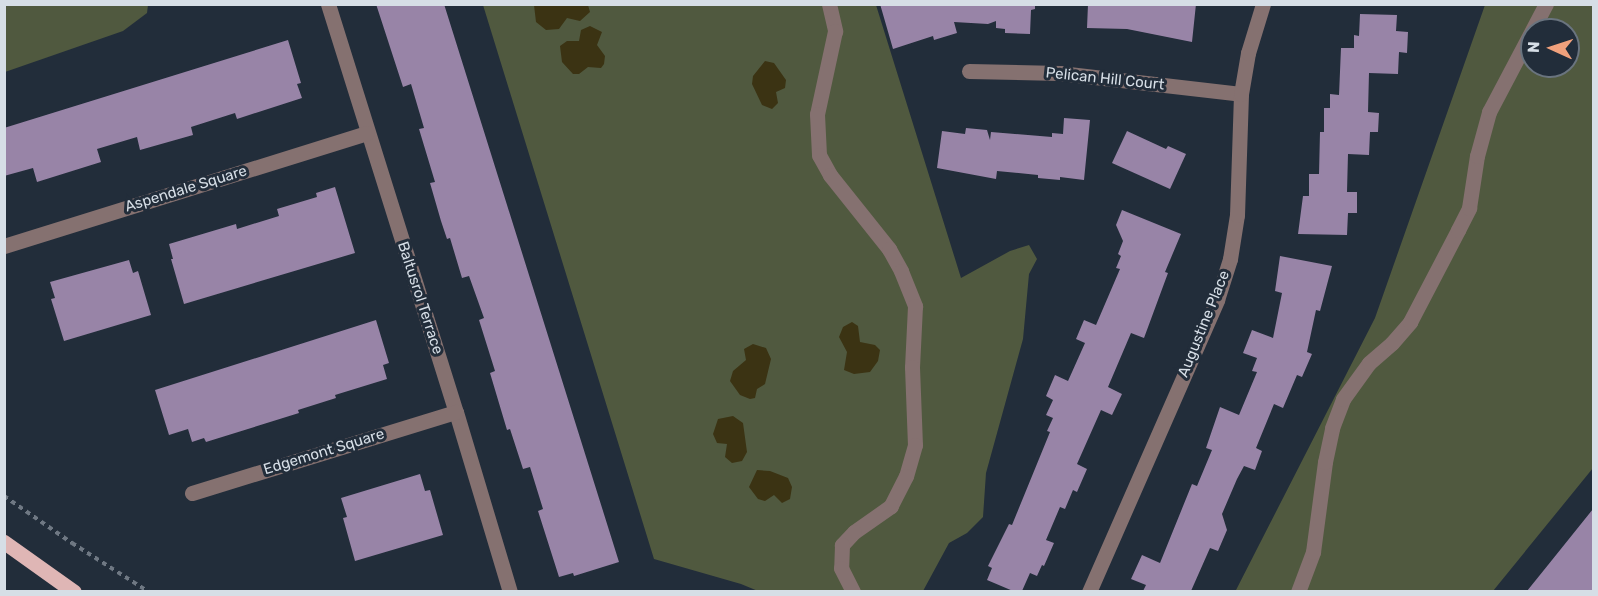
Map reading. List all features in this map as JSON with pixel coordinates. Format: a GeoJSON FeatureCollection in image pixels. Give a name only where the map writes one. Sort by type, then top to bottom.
{"type":"FeatureCollection","features":[{"type":"Feature","properties":{"kind":"main road"},"geometry":{"type":"LineString","coordinates":[[4,542],[74,591]]}},
{"type":"Feature","properties":{"kind":"street","name":"Baltusrol Terrace"},"geometry":{"type":"LineString","coordinates":[[328,4],[510,591]]}},
{"type":"Feature","properties":{"kind":"street"},"geometry":{"type":"LineString","coordinates":[[829,4],[835,31],[818,114],[819,155],[830,175],[889,249],[907,282],[915,306],[912,367],[915,445],[906,476],[891,506],[847,537],[842,545],[842,568],[853,591]]}},
{"type":"Feature","properties":{"kind":"street","name":"Augustine Place"},"geometry":{"type":"LineString","coordinates":[[1089,591],[1220,290],[1230,259],[1237,215],[1241,94],[1248,53],[1263,4]]}},
{"type":"Feature","properties":{"kind":"street"},"geometry":{"type":"LineString","coordinates":[[1298,591],[1313,552],[1325,462],[1332,428],[1343,399],[1369,363],[1392,343],[1410,322],[1458,230],[1469,208],[1477,156],[1489,112],[1546,4]]}},
{"type":"Feature","properties":{"kind":"street","name":"Pelican Hill Court"},"geometry":{"type":"LineString","coordinates":[[969,71],[1060,73],[1241,94]]}},
{"type":"Feature","properties":{"kind":"street","name":"Aspendale Square"},"geometry":{"type":"LineString","coordinates":[[4,246],[367,133]]}},
{"type":"Feature","properties":{"kind":"street","name":"Edgemont Square"},"geometry":{"type":"LineString","coordinates":[[192,493],[456,412]]}},
{"type":"Feature","properties":{"kind":"path"},"geometry":{"type":"LineString","coordinates":[[4,496],[72,543],[149,591]]}},
{"type":"Feature","properties":{"kind":"green space"},"geometry":{"type":"Polygon","coordinates":[[[148,4],[147,13],[123,31],[5,72],[4,5],[148,4]]]}},
{"type":"Feature","properties":{"kind":"green space"},"geometry":{"type":"Polygon","coordinates":[[[483,5],[876,5],[961,278],[1010,251],[1029,245],[1037,259],[1029,274],[1023,339],[986,473],[983,517],[967,533],[949,543],[923,591],[758,591],[654,559],[483,5]]]}},
{"type":"Feature","properties":{"kind":"green space"},"geometry":{"type":"Polygon","coordinates":[[[1485,5],[1593,5],[1593,468],[1493,591],[1235,592],[1375,318],[1485,5]]]}},
{"type":"Feature","properties":{"kind":"sand"},"geometry":{"type":"Polygon","coordinates":[[[534,5],[588,5],[590,12],[580,21],[567,18],[559,29],[546,30],[536,22],[534,5]]]}},
{"type":"Feature","properties":{"kind":"sand"},"geometry":{"type":"Polygon","coordinates":[[[590,26],[602,32],[597,45],[605,56],[604,64],[601,68],[588,67],[579,74],[573,74],[562,62],[560,46],[567,41],[579,41],[581,30],[590,26]]]}},
{"type":"Feature","properties":{"kind":"sand"},"geometry":{"type":"Polygon","coordinates":[[[765,61],[774,63],[786,80],[785,88],[776,92],[778,103],[772,109],[762,105],[752,84],[753,76],[765,61]]]}},
{"type":"Feature","properties":{"kind":"sand"},"geometry":{"type":"Polygon","coordinates":[[[852,322],[858,326],[860,342],[875,345],[880,350],[878,361],[870,372],[854,374],[844,370],[847,352],[839,337],[843,327],[852,322]]]}},
{"type":"Feature","properties":{"kind":"sand"},"geometry":{"type":"Polygon","coordinates":[[[753,344],[766,348],[771,359],[765,384],[757,389],[755,398],[750,399],[740,395],[730,381],[733,371],[746,360],[744,349],[753,344]]]}},
{"type":"Feature","properties":{"kind":"sand"},"geometry":{"type":"Polygon","coordinates":[[[733,416],[743,423],[747,452],[742,461],[732,463],[725,457],[727,444],[717,443],[713,434],[718,419],[733,416]]]}},
{"type":"Feature","properties":{"kind":"sand"},"geometry":{"type":"Polygon","coordinates":[[[757,470],[770,471],[788,478],[792,487],[790,499],[782,503],[774,495],[765,501],[758,499],[749,487],[757,470]]]}},
{"type":"Feature","properties":{"kind":"building"},"geometry":{"type":"Polygon","coordinates":[[[376,4],[444,4],[619,562],[574,576],[573,573],[559,577],[538,511],[543,509],[530,467],[523,469],[510,429],[507,430],[490,373],[495,371],[479,320],[484,318],[469,276],[462,278],[450,238],[447,239],[441,221],[430,183],[435,182],[419,129],[424,128],[411,84],[403,87],[376,4]]]}},
{"type":"Feature","properties":{"kind":"building"},"geometry":{"type":"Polygon","coordinates":[[[880,4],[1035,4],[1035,9],[1031,10],[1030,34],[1005,33],[1005,29],[996,28],[996,21],[988,24],[954,22],[957,33],[934,40],[933,36],[893,49],[880,4]]]}},
{"type":"Feature","properties":{"kind":"building"},"geometry":{"type":"Polygon","coordinates":[[[1088,4],[1196,4],[1192,42],[1127,29],[1087,28],[1088,4]]]}},
{"type":"Feature","properties":{"kind":"building"},"geometry":{"type":"Polygon","coordinates":[[[1360,14],[1397,15],[1396,31],[1408,32],[1407,53],[1399,52],[1398,74],[1369,73],[1368,112],[1379,113],[1378,132],[1370,132],[1369,155],[1348,154],[1347,192],[1357,192],[1357,213],[1348,213],[1347,235],[1298,234],[1303,196],[1309,196],[1309,174],[1319,174],[1320,132],[1324,132],[1324,108],[1330,108],[1330,94],[1339,95],[1341,48],[1354,48],[1354,35],[1359,36],[1360,14]]]}},
{"type":"Feature","properties":{"kind":"building"},"geometry":{"type":"Polygon","coordinates":[[[288,40],[301,83],[297,84],[302,98],[237,119],[235,113],[191,127],[193,135],[140,150],[137,137],[97,149],[101,162],[37,182],[33,168],[4,176],[4,128],[288,40]]]}},
{"type":"Feature","properties":{"kind":"building"},"geometry":{"type":"Polygon","coordinates":[[[1064,118],[1090,120],[1084,180],[1060,177],[1060,180],[1038,178],[1038,175],[997,171],[996,179],[937,168],[942,131],[965,134],[966,128],[987,130],[990,140],[991,132],[1052,137],[1052,133],[1063,134],[1064,118]]]}},
{"type":"Feature","properties":{"kind":"building"},"geometry":{"type":"Polygon","coordinates":[[[1127,131],[1166,149],[1168,146],[1186,154],[1170,189],[1112,163],[1127,131]]]}},
{"type":"Feature","properties":{"kind":"building"},"geometry":{"type":"Polygon","coordinates":[[[335,187],[355,253],[184,304],[169,244],[236,224],[237,229],[279,216],[277,209],[317,197],[316,193],[335,187]]]}},
{"type":"Feature","properties":{"kind":"building"},"geometry":{"type":"Polygon","coordinates":[[[1122,210],[1181,234],[1165,272],[1168,273],[1144,338],[1131,333],[1108,387],[1122,394],[1112,415],[1101,410],[1077,464],[1087,469],[1077,492],[1073,490],[1065,509],[1060,507],[1046,540],[1054,543],[1044,566],[1042,565],[1037,576],[1030,573],[1022,591],[1013,591],[987,580],[992,568],[988,566],[1009,524],[1012,525],[1050,432],[1047,431],[1053,418],[1046,415],[1053,400],[1046,396],[1055,375],[1068,381],[1085,343],[1076,339],[1084,320],[1096,325],[1120,269],[1116,268],[1121,256],[1118,254],[1123,241],[1116,225],[1122,210]]]}},
{"type":"Feature","properties":{"kind":"building"},"geometry":{"type":"Polygon","coordinates":[[[1280,256],[1332,266],[1320,311],[1316,310],[1307,352],[1312,354],[1302,377],[1297,375],[1283,408],[1274,404],[1256,448],[1262,451],[1255,470],[1244,466],[1237,479],[1222,514],[1227,530],[1218,551],[1210,548],[1191,591],[1143,591],[1146,585],[1131,579],[1142,555],[1160,563],[1192,484],[1197,486],[1212,450],[1206,448],[1220,407],[1239,415],[1257,372],[1252,371],[1257,358],[1243,353],[1252,330],[1273,338],[1282,293],[1275,291],[1280,256]]]}},
{"type":"Feature","properties":{"kind":"building"},"geometry":{"type":"Polygon","coordinates":[[[129,260],[133,273],[138,271],[151,315],[64,341],[51,299],[55,298],[50,282],[129,260]]]}},
{"type":"Feature","properties":{"kind":"building"},"geometry":{"type":"Polygon","coordinates":[[[376,320],[389,363],[383,365],[387,379],[335,395],[336,398],[298,410],[299,413],[206,442],[204,438],[192,442],[188,429],[169,435],[155,390],[376,320]]]}},
{"type":"Feature","properties":{"kind":"building"},"geometry":{"type":"Polygon","coordinates":[[[420,474],[425,491],[430,490],[443,535],[355,561],[343,518],[347,517],[341,498],[420,474]]]}},
{"type":"Feature","properties":{"kind":"building"},"geometry":{"type":"Polygon","coordinates":[[[1593,509],[1593,591],[1527,591],[1548,565],[1593,509]]]}}]}
